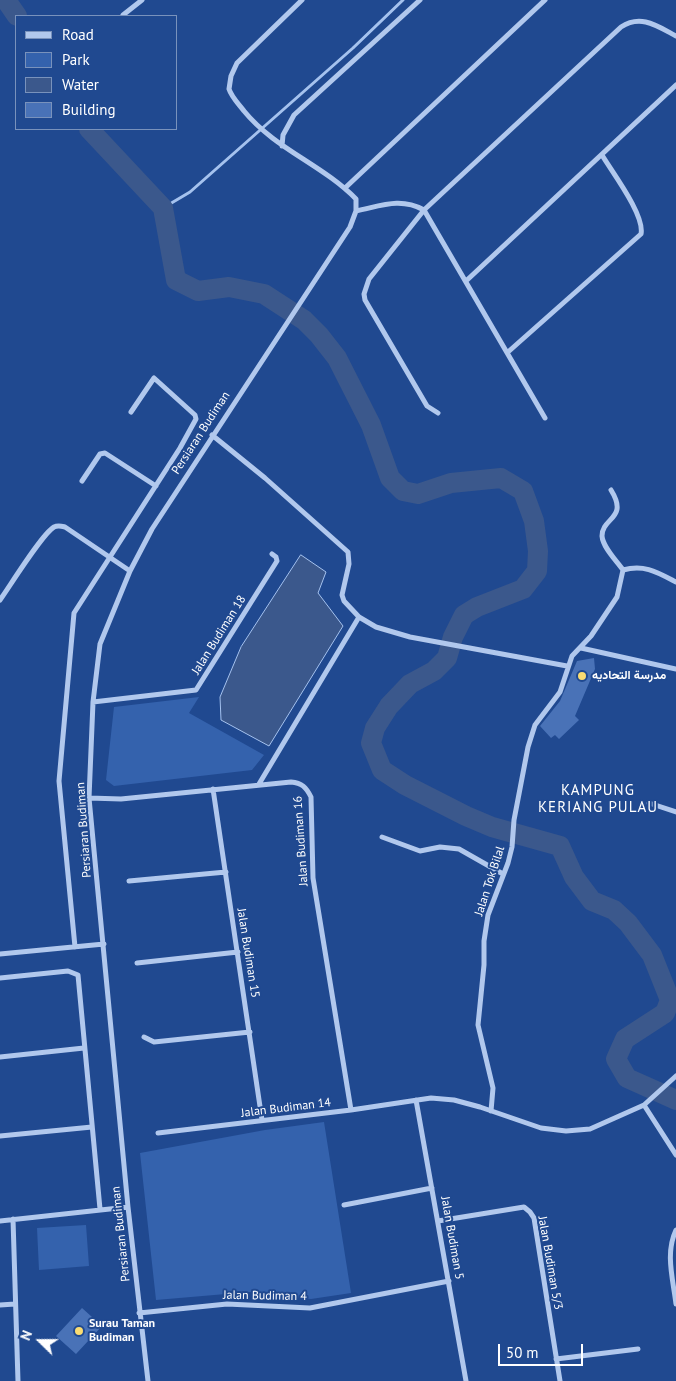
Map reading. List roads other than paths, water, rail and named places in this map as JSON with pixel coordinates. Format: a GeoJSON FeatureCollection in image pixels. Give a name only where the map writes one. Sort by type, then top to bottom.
{"type":"FeatureCollection","features":[{"type":"Feature","properties":{"kind":"street"},"geometry":{"type":"LineString","coordinates":[[124,15],[142,0]]}},
{"type":"Feature","properties":{"kind":"street"},"geometry":{"type":"LineString","coordinates":[[302,0],[237,63],[232,72],[229,89],[250,118],[271,139],[345,188],[356,200],[356,211],[400,202],[413,204],[424,210],[545,418]]}},
{"type":"Feature","properties":{"kind":"street"},"geometry":{"type":"LineString","coordinates":[[282,146],[283,135],[294,114],[420,0]]}},
{"type":"Feature","properties":{"kind":"street"},"geometry":{"type":"LineString","coordinates":[[345,188],[545,0]]}},
{"type":"Feature","properties":{"kind":"street"},"geometry":{"type":"LineString","coordinates":[[438,413],[427,406],[364,294],[369,279],[424,210],[621,27],[635,20],[643,21],[676,36]]}},
{"type":"Feature","properties":{"kind":"street"},"geometry":{"type":"LineString","coordinates":[[466,281],[676,85]]}},
{"type":"Feature","properties":{"kind":"street"},"geometry":{"type":"LineString","coordinates":[[508,352],[641,234],[642,226],[626,193],[602,155]]}},
{"type":"Feature","properties":{"kind":"street","name":"Persiaran Budiman"},"geometry":{"type":"LineString","coordinates":[[148,1381],[128,1206],[89,798],[93,702],[100,644],[130,571],[152,529],[303,295],[350,226],[356,211]]}},
{"type":"Feature","properties":{"kind":"street"},"geometry":{"type":"LineString","coordinates":[[75,947],[59,781],[74,614],[195,423],[195,415],[154,378],[131,412]]}},
{"type":"Feature","properties":{"kind":"street"},"geometry":{"type":"LineString","coordinates":[[212,435],[265,478],[348,552],[349,564],[342,595],[344,601],[359,618],[376,627],[436,642],[567,666],[572,656],[581,648],[617,597],[623,570],[605,544],[602,536],[604,529],[617,509],[618,502],[611,490]]}},
{"type":"Feature","properties":{"kind":"street"},"geometry":{"type":"LineString","coordinates":[[82,481],[100,454],[105,453],[156,486]]}},
{"type":"Feature","properties":{"kind":"street"},"geometry":{"type":"LineString","coordinates":[[0,600],[37,547],[52,528],[56,526],[65,527],[130,571]]}},
{"type":"Feature","properties":{"kind":"street","name":"Jalan Budiman 18"},"geometry":{"type":"LineString","coordinates":[[93,702],[196,690],[277,561],[276,557],[272,554]]}},
{"type":"Feature","properties":{"kind":"street"},"geometry":{"type":"LineString","coordinates":[[623,570],[637,566],[654,570],[676,582]]}},
{"type":"Feature","properties":{"kind":"street"},"geometry":{"type":"LineString","coordinates":[[259,784],[359,618]]}},
{"type":"Feature","properties":{"kind":"street"},"geometry":{"type":"LineString","coordinates":[[581,648],[676,669]]}},
{"type":"Feature","properties":{"kind":"street","name":"Jalan Tok Bilal"},"geometry":{"type":"LineString","coordinates":[[491,1111],[493,1088],[478,1025],[488,915],[514,836],[514,820],[522,772],[533,732],[560,692],[567,666]]}},
{"type":"Feature","properties":{"kind":"street","name":"Jalan Budiman 16"},"geometry":{"type":"LineString","coordinates":[[89,798],[121,799],[259,784],[295,782],[307,789],[310,797],[313,878],[351,1110]]}},
{"type":"Feature","properties":{"kind":"street","name":"Jalan Budiman 15"},"geometry":{"type":"LineString","coordinates":[[213,789],[262,1120]]}},
{"type":"Feature","properties":{"kind":"street"},"geometry":{"type":"LineString","coordinates":[[649,803],[676,812]]}},
{"type":"Feature","properties":{"kind":"street"},"geometry":{"type":"LineString","coordinates":[[382,837],[420,851],[440,847],[459,849],[503,874]]}},
{"type":"Feature","properties":{"kind":"street"},"geometry":{"type":"LineString","coordinates":[[129,881],[226,872]]}},
{"type":"Feature","properties":{"kind":"street"},"geometry":{"type":"LineString","coordinates":[[0,954],[104,944]]}},
{"type":"Feature","properties":{"kind":"street"},"geometry":{"type":"LineString","coordinates":[[136,962],[238,952]]}},
{"type":"Feature","properties":{"kind":"street"},"geometry":{"type":"LineString","coordinates":[[0,978],[68,971],[78,975],[100,1209]]}},
{"type":"Feature","properties":{"kind":"street"},"geometry":{"type":"LineString","coordinates":[[144,1037],[154,1042],[250,1032]]}},
{"type":"Feature","properties":{"kind":"street"},"geometry":{"type":"LineString","coordinates":[[0,1058],[84,1048]]}},
{"type":"Feature","properties":{"kind":"street","name":"Jalan Budiman 14"},"geometry":{"type":"LineString","coordinates":[[158,1133],[351,1110],[431,1098],[454,1100],[541,1128],[566,1132],[590,1129],[644,1105],[676,1077]]}},
{"type":"Feature","properties":{"kind":"street","name":"Jalan Budiman 5"},"geometry":{"type":"LineString","coordinates":[[416,1100],[466,1381]]}},
{"type":"Feature","properties":{"kind":"street"},"geometry":{"type":"LineString","coordinates":[[644,1105],[676,1155]]}},
{"type":"Feature","properties":{"kind":"street"},"geometry":{"type":"LineString","coordinates":[[0,1136],[92,1127]]}},
{"type":"Feature","properties":{"kind":"street"},"geometry":{"type":"LineString","coordinates":[[344,1205],[432,1188]]}},
{"type":"Feature","properties":{"kind":"street"},"geometry":{"type":"LineString","coordinates":[[0,1221],[128,1206]]}},
{"type":"Feature","properties":{"kind":"street","name":"Jalan Budiman 5/3"},"geometry":{"type":"LineString","coordinates":[[438,1221],[524,1207],[530,1212],[534,1218],[560,1381]]}},
{"type":"Feature","properties":{"kind":"street"},"geometry":{"type":"LineString","coordinates":[[13,1219],[14,1304],[18,1381]]}},
{"type":"Feature","properties":{"kind":"street"},"geometry":{"type":"LineString","coordinates":[[676,1230],[671,1240],[670,1261],[676,1304]]}},
{"type":"Feature","properties":{"kind":"street","name":"Jalan Budiman 4"},"geometry":{"type":"LineString","coordinates":[[139,1313],[227,1304],[310,1308],[449,1281]]}},
{"type":"Feature","properties":{"kind":"street"},"geometry":{"type":"LineString","coordinates":[[0,1305],[14,1304]]}},
{"type":"Feature","properties":{"kind":"street"},"geometry":{"type":"LineString","coordinates":[[556,1359],[638,1349]]}},
{"type":"Feature","properties":{"kind":"water"},"geometry":{"type":"Polygon","coordinates":[[[301,555],[326,572],[318,593],[343,626],[269,746],[221,720],[220,697],[241,647],[301,555]]]}},
{"type":"Feature","properties":{"kind":"waterway"},"geometry":{"type":"LineString","coordinates":[[6,0],[16,15]]}},
{"type":"Feature","properties":{"kind":"waterway"},"geometry":{"type":"LineString","coordinates":[[163,208],[190,192],[353,48],[403,0]]}},
{"type":"Feature","properties":{"kind":"waterway"},"geometry":{"type":"LineString","coordinates":[[90,130],[163,208],[176,280],[198,291],[229,287],[264,294],[304,320],[319,335],[337,358],[371,425],[390,478],[403,491],[418,494],[451,483],[501,478],[523,491],[534,521],[538,551],[537,571],[523,589],[477,607],[464,615],[453,637],[447,658],[434,671],[410,684],[389,706],[375,728],[371,743],[382,770],[405,785],[492,827],[560,846],[574,877],[592,901],[614,910],[628,923],[652,955],[670,1000],[665,1013],[625,1039],[616,1059],[627,1078],[676,1100]]}},
{"type":"Feature","properties":{"kind":"place","name":"مدرسة التحاديه"},"geometry":{"type":"Point","coordinates":[582,676]}},
{"type":"Feature","properties":{"kind":"place","name":"Surau Taman Budiman"},"geometry":{"type":"Point","coordinates":[79,1331]}},
{"type":"Feature","properties":{"kind":"district","name":"KAMPUNG KERIANG PULAU"},"geometry":{"type":"Point","coordinates":[598,800]}}]}
